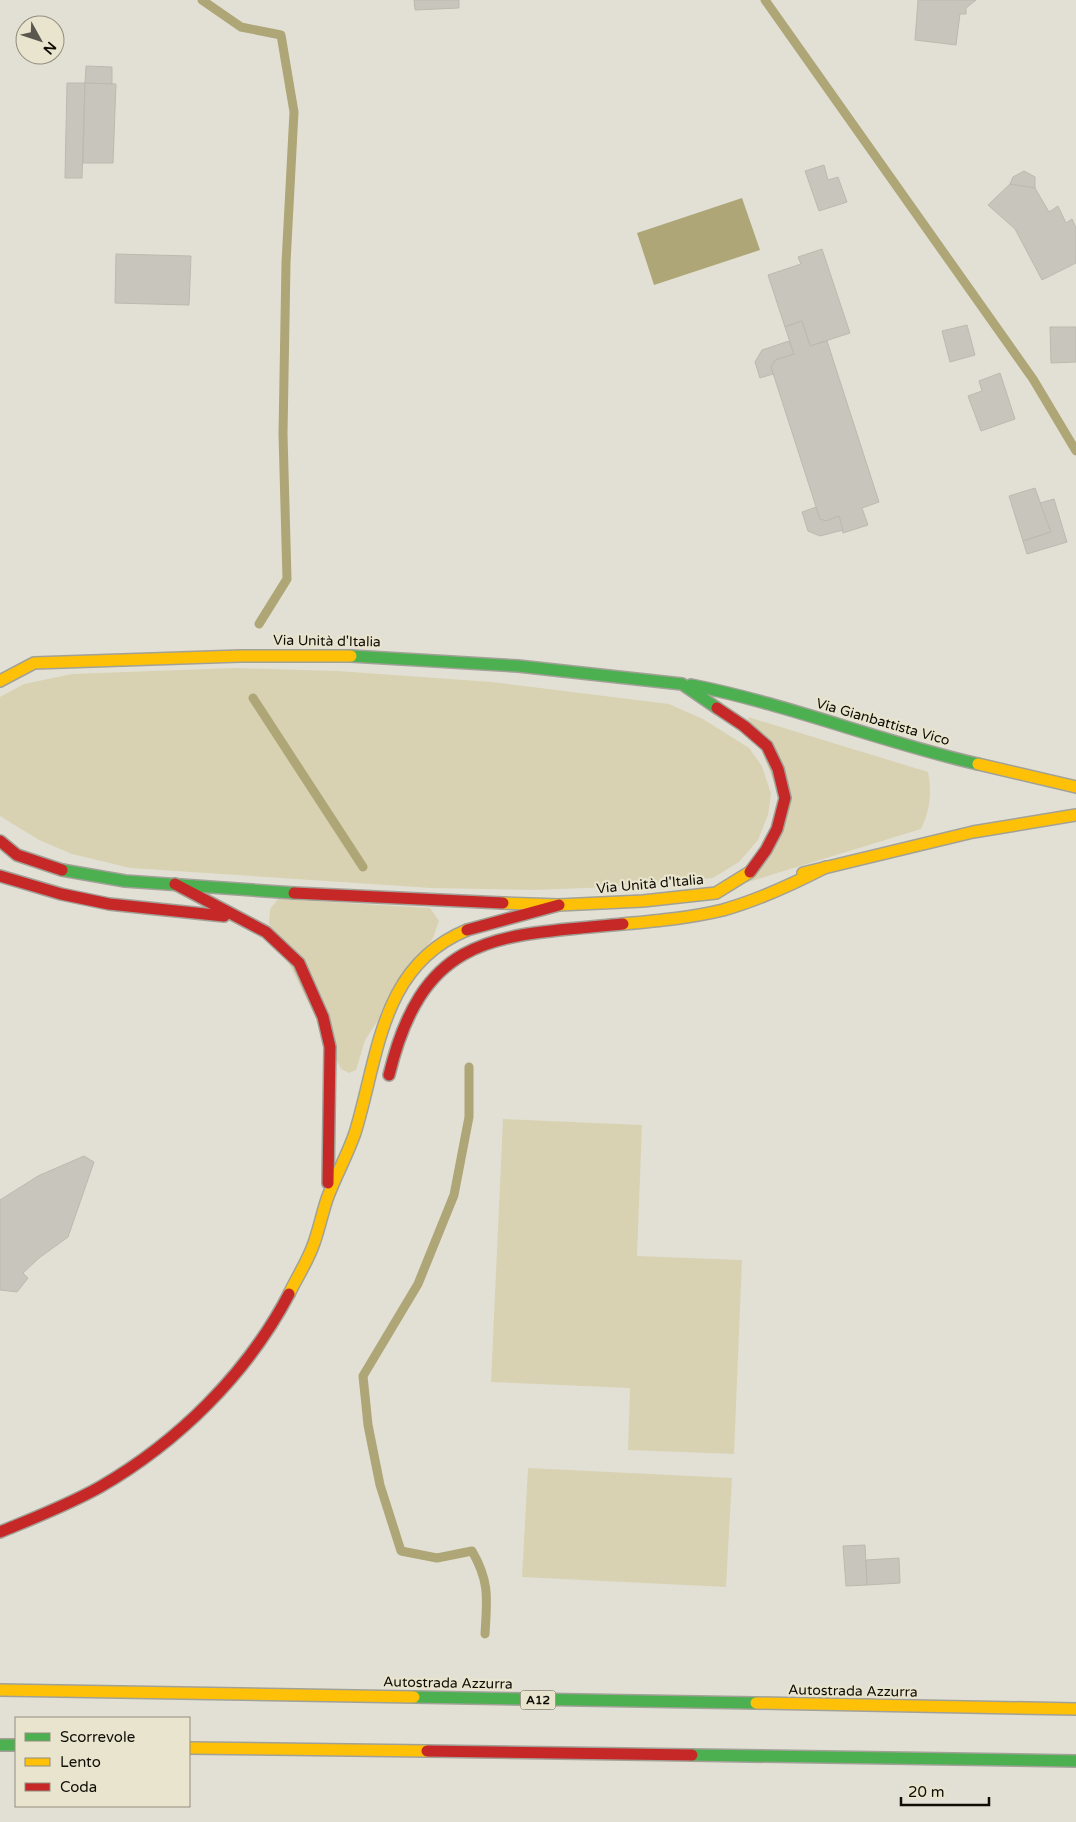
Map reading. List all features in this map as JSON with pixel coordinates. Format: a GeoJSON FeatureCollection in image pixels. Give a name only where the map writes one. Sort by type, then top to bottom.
{"type":"FeatureCollection","features":[{"type":"Feature","properties":{"kind":"main road","name":"Via Unità d'Italia"},"geometry":{"type":"LineString","coordinates":[[0,666],[34,663],[240,656],[374,656],[518,666],[682,684],[744,726],[767,746],[778,769],[785,798],[777,829],[766,850],[748,872],[716,893],[643,901],[559,905],[368,898],[125,881],[72,872],[0,851]]}},
{"type":"Feature","properties":{"kind":"main road","name":"Via Unità d'Italia"},"geometry":{"type":"LineString","coordinates":[[0,681],[34,663]]}},
{"type":"Feature","properties":{"kind":"main road","name":"Via Gianbattista Vico"},"geometry":{"type":"LineString","coordinates":[[682,684],[742,695],[943,756],[1076,787]]}},
{"type":"Feature","properties":{"kind":"main road"},"geometry":{"type":"LineString","coordinates":[[771,880],[920,843],[1040,819],[1076,814]]}},
{"type":"Feature","properties":{"kind":"main road","name":"Via Unità d'Italia"},"geometry":{"type":"LineString","coordinates":[[0,841],[18,855]]}},
{"type":"Feature","properties":{"kind":"main road"},"geometry":{"type":"LineString","coordinates":[[385,1090],[403,1026],[417,1000],[438,973],[458,956],[479,946],[518,936],[689,917],[745,904],[784,889],[826,867]]}},
{"type":"Feature","properties":{"kind":"main road"},"geometry":{"type":"LineString","coordinates":[[0,876],[61,894],[109,904],[242,918]]}},
{"type":"Feature","properties":{"kind":"main road"},"geometry":{"type":"LineString","coordinates":[[175,884],[266,932],[299,963],[323,1017],[330,1047],[331,1088],[327,1200]]}},
{"type":"Feature","properties":{"kind":"main road"},"geometry":{"type":"LineString","coordinates":[[716,893],[753,884]]}},
{"type":"Feature","properties":{"kind":"main road"},"geometry":{"type":"LineString","coordinates":[[0,1532],[30,1521],[119,1477],[166,1444],[200,1413],[235,1376],[288,1297],[311,1252],[327,1200],[354,1134],[385,1015],[398,990],[420,960],[456,933],[559,905]]}},
{"type":"Feature","properties":{"kind":"main road"},"geometry":{"type":"LineString","coordinates":[[327,1200],[352,1169]]}},
{"type":"Feature","properties":{"kind":"main road","name":"Autostrada Azzurra"},"geometry":{"type":"LineString","coordinates":[[0,1690],[1076,1710]]}},
{"type":"Feature","properties":{"kind":"main road"},"geometry":{"type":"LineString","coordinates":[[0,1745],[15,1745]]}},
{"type":"Feature","properties":{"kind":"main road"},"geometry":{"type":"LineString","coordinates":[[190,1748],[1076,1761]]}},
{"type":"Feature","properties":{"kind":"shaded area"},"geometry":{"type":"Polygon","coordinates":[[[742,198],[760,250],[654,285],[637,233],[742,198]]]}},
{"type":"Feature","properties":{"kind":"shaded area"},"geometry":{"type":"Polygon","coordinates":[[[234,668],[338,671],[492,682],[669,704],[703,719],[749,748],[762,766],[771,794],[768,815],[758,840],[739,862],[713,878],[610,887],[535,890],[431,888],[130,868],[72,854],[39,840],[0,816],[0,697],[24,684],[72,674],[234,668]]]}},
{"type":"Feature","properties":{"kind":"shaded area"},"geometry":{"type":"Polygon","coordinates":[[[748,717],[928,772],[929,801],[921,829],[745,883],[788,817],[748,717]]]}},
{"type":"Feature","properties":{"kind":"shaded area"},"geometry":{"type":"Polygon","coordinates":[[[278,899],[430,908],[439,921],[433,938],[365,1040],[356,1070],[349,1073],[341,1069],[269,923],[270,909],[278,899]]]}},
{"type":"Feature","properties":{"kind":"shaded area"},"geometry":{"type":"Polygon","coordinates":[[[503,1119],[642,1125],[637,1256],[742,1260],[734,1454],[628,1450],[630,1388],[491,1382],[503,1119]]]}},
{"type":"Feature","properties":{"kind":"shaded area"},"geometry":{"type":"Polygon","coordinates":[[[528,1468],[732,1478],[726,1587],[522,1577],[528,1468]]]}},
{"type":"Feature","properties":{"kind":"building"},"geometry":{"type":"Polygon","coordinates":[[[414,0],[459,0],[459,8],[415,10],[414,0]]]}},
{"type":"Feature","properties":{"kind":"building"},"geometry":{"type":"Polygon","coordinates":[[[918,0],[976,0],[966,8],[966,14],[960,14],[956,45],[915,40],[918,0]]]}},
{"type":"Feature","properties":{"kind":"building"},"geometry":{"type":"Polygon","coordinates":[[[86,66],[112,67],[112,84],[85,83],[86,66]]]}},
{"type":"Feature","properties":{"kind":"building"},"geometry":{"type":"Polygon","coordinates":[[[67,83],[85,83],[82,178],[65,178],[67,83]]]}},
{"type":"Feature","properties":{"kind":"building"},"geometry":{"type":"Polygon","coordinates":[[[85,83],[116,84],[113,163],[83,163],[85,83]]]}},
{"type":"Feature","properties":{"kind":"building"},"geometry":{"type":"Polygon","coordinates":[[[824,165],[828,180],[838,177],[847,202],[819,211],[805,171],[824,165]]]}},
{"type":"Feature","properties":{"kind":"building"},"geometry":{"type":"Polygon","coordinates":[[[1024,171],[1035,177],[1035,188],[1010,184],[1013,177],[1024,171]]]}},
{"type":"Feature","properties":{"kind":"building"},"geometry":{"type":"Polygon","coordinates":[[[1010,184],[1035,188],[1049,212],[1058,206],[1066,223],[1072,219],[1076,228],[1076,263],[1042,280],[1015,229],[988,205],[1010,184]]]}},
{"type":"Feature","properties":{"kind":"building"},"geometry":{"type":"Polygon","coordinates":[[[822,249],[850,333],[810,346],[802,321],[785,327],[768,275],[801,264],[798,257],[822,249]]]}},
{"type":"Feature","properties":{"kind":"building"},"geometry":{"type":"Polygon","coordinates":[[[116,254],[191,256],[189,305],[115,303],[116,254]]]}},
{"type":"Feature","properties":{"kind":"building"},"geometry":{"type":"Polygon","coordinates":[[[802,321],[810,346],[827,341],[879,502],[862,508],[868,525],[843,533],[839,516],[826,521],[820,519],[771,367],[775,360],[794,354],[785,327],[802,321]]]}},
{"type":"Feature","properties":{"kind":"building"},"geometry":{"type":"Polygon","coordinates":[[[967,325],[975,355],[950,362],[942,331],[967,325]]]}},
{"type":"Feature","properties":{"kind":"building"},"geometry":{"type":"Polygon","coordinates":[[[1050,327],[1076,327],[1076,362],[1051,363],[1050,327]]]}},
{"type":"Feature","properties":{"kind":"building"},"geometry":{"type":"Polygon","coordinates":[[[789,341],[794,354],[775,360],[771,367],[773,374],[760,378],[755,362],[762,350],[789,341]]]}},
{"type":"Feature","properties":{"kind":"building"},"geometry":{"type":"Polygon","coordinates":[[[1000,373],[1015,419],[981,431],[968,396],[982,391],[979,381],[1000,373]]]}},
{"type":"Feature","properties":{"kind":"building"},"geometry":{"type":"Polygon","coordinates":[[[1035,488],[1051,532],[1023,541],[1009,496],[1035,488]]]}},
{"type":"Feature","properties":{"kind":"building"},"geometry":{"type":"Polygon","coordinates":[[[1054,499],[1067,542],[1027,554],[1023,541],[1051,532],[1040,503],[1054,499]]]}},
{"type":"Feature","properties":{"kind":"building"},"geometry":{"type":"Polygon","coordinates":[[[816,507],[820,519],[826,521],[839,516],[843,530],[820,536],[808,531],[802,512],[816,507]]]}},
{"type":"Feature","properties":{"kind":"building"},"geometry":{"type":"Polygon","coordinates":[[[84,1156],[94,1162],[68,1237],[39,1258],[23,1273],[28,1278],[17,1292],[0,1290],[0,1200],[38,1176],[84,1156]]]}},
{"type":"Feature","properties":{"kind":"building"},"geometry":{"type":"Polygon","coordinates":[[[865,1545],[867,1585],[846,1586],[843,1546],[865,1545]]]}},
{"type":"Feature","properties":{"kind":"building"},"geometry":{"type":"Polygon","coordinates":[[[899,1558],[900,1583],[867,1585],[866,1560],[899,1558]]]}},
{"type":"Feature","properties":{"kind":"waterway"},"geometry":{"type":"LineString","coordinates":[[202,0],[241,27],[281,35],[294,112],[286,263],[283,434],[287,579],[259,624]]}},
{"type":"Feature","properties":{"kind":"waterway"},"geometry":{"type":"LineString","coordinates":[[765,0],[1033,379],[1076,451]]}},
{"type":"Feature","properties":{"kind":"waterway"},"geometry":{"type":"LineString","coordinates":[[253,698],[363,867]]}},
{"type":"Feature","properties":{"kind":"waterway"},"geometry":{"type":"LineString","coordinates":[[469,1067],[469,1117],[454,1195],[418,1284],[363,1376],[368,1425],[380,1485],[401,1551],[437,1558],[472,1551],[485,1582],[487,1601],[485,1634]]}},
{"type":"Feature","properties":{"kind":"traffic: fast"},"geometry":{"type":"LineString","coordinates":[[351,656],[518,666],[682,684],[717,708]]}},
{"type":"Feature","properties":{"kind":"traffic: fast"},"geometry":{"type":"LineString","coordinates":[[691,685],[763,702],[906,745],[978,764]]}},
{"type":"Feature","properties":{"kind":"traffic: fast"},"geometry":{"type":"LineString","coordinates":[[62,870],[125,881],[294,893]]}},
{"type":"Feature","properties":{"kind":"traffic: fast"},"geometry":{"type":"LineString","coordinates":[[414,1697],[756,1703]]}},
{"type":"Feature","properties":{"kind":"traffic: fast"},"geometry":{"type":"LineString","coordinates":[[0,1745],[15,1745]]}},
{"type":"Feature","properties":{"kind":"traffic: fast"},"geometry":{"type":"LineString","coordinates":[[692,1755],[1076,1761]]}},
{"type":"Feature","properties":{"kind":"traffic: slow"},"geometry":{"type":"LineString","coordinates":[[0,681],[34,663],[240,656],[351,656]]}},
{"type":"Feature","properties":{"kind":"traffic: slow"},"geometry":{"type":"LineString","coordinates":[[978,764],[1076,787]]}},
{"type":"Feature","properties":{"kind":"traffic: slow"},"geometry":{"type":"LineString","coordinates":[[803,873],[973,832],[1076,815]]}},
{"type":"Feature","properties":{"kind":"traffic: slow"},"geometry":{"type":"LineString","coordinates":[[623,924],[686,917],[723,910],[776,891],[826,867]]}},
{"type":"Feature","properties":{"kind":"traffic: slow"},"geometry":{"type":"LineString","coordinates":[[503,903],[559,905],[643,901],[716,893],[750,872]]}},
{"type":"Feature","properties":{"kind":"traffic: slow"},"geometry":{"type":"LineString","coordinates":[[289,1294],[312,1250],[327,1199],[355,1133],[378,1044],[387,1016],[400,989],[416,966],[438,946],[467,930]]}},
{"type":"Feature","properties":{"kind":"traffic: slow"},"geometry":{"type":"LineString","coordinates":[[0,1690],[414,1697]]}},
{"type":"Feature","properties":{"kind":"traffic: slow"},"geometry":{"type":"LineString","coordinates":[[756,1703],[1076,1709]]}},
{"type":"Feature","properties":{"kind":"traffic: slow"},"geometry":{"type":"LineString","coordinates":[[190,1748],[427,1751]]}},
{"type":"Feature","properties":{"kind":"traffic: jam"},"geometry":{"type":"LineString","coordinates":[[717,708],[744,726],[767,746],[778,769],[785,798],[777,829],[766,850],[750,872]]}},
{"type":"Feature","properties":{"kind":"traffic: jam"},"geometry":{"type":"LineString","coordinates":[[0,841],[17,855],[62,870]]}},
{"type":"Feature","properties":{"kind":"traffic: jam"},"geometry":{"type":"LineString","coordinates":[[0,876],[61,894],[109,904],[224,916]]}},
{"type":"Feature","properties":{"kind":"traffic: jam"},"geometry":{"type":"LineString","coordinates":[[175,884],[266,932],[299,963],[323,1017],[330,1047],[328,1183]]}},
{"type":"Feature","properties":{"kind":"traffic: jam"},"geometry":{"type":"LineString","coordinates":[[294,893],[503,903]]}},
{"type":"Feature","properties":{"kind":"traffic: jam"},"geometry":{"type":"LineString","coordinates":[[467,930],[559,905]]}},
{"type":"Feature","properties":{"kind":"traffic: jam"},"geometry":{"type":"LineString","coordinates":[[389,1075],[404,1028],[423,992],[445,967],[472,950],[503,939],[538,932],[623,924]]}},
{"type":"Feature","properties":{"kind":"traffic: jam"},"geometry":{"type":"LineString","coordinates":[[0,1532],[88,1494],[157,1449],[208,1404],[231,1378],[253,1352],[289,1294]]}},
{"type":"Feature","properties":{"kind":"traffic: jam"},"geometry":{"type":"LineString","coordinates":[[427,1751],[692,1755]]}}]}
